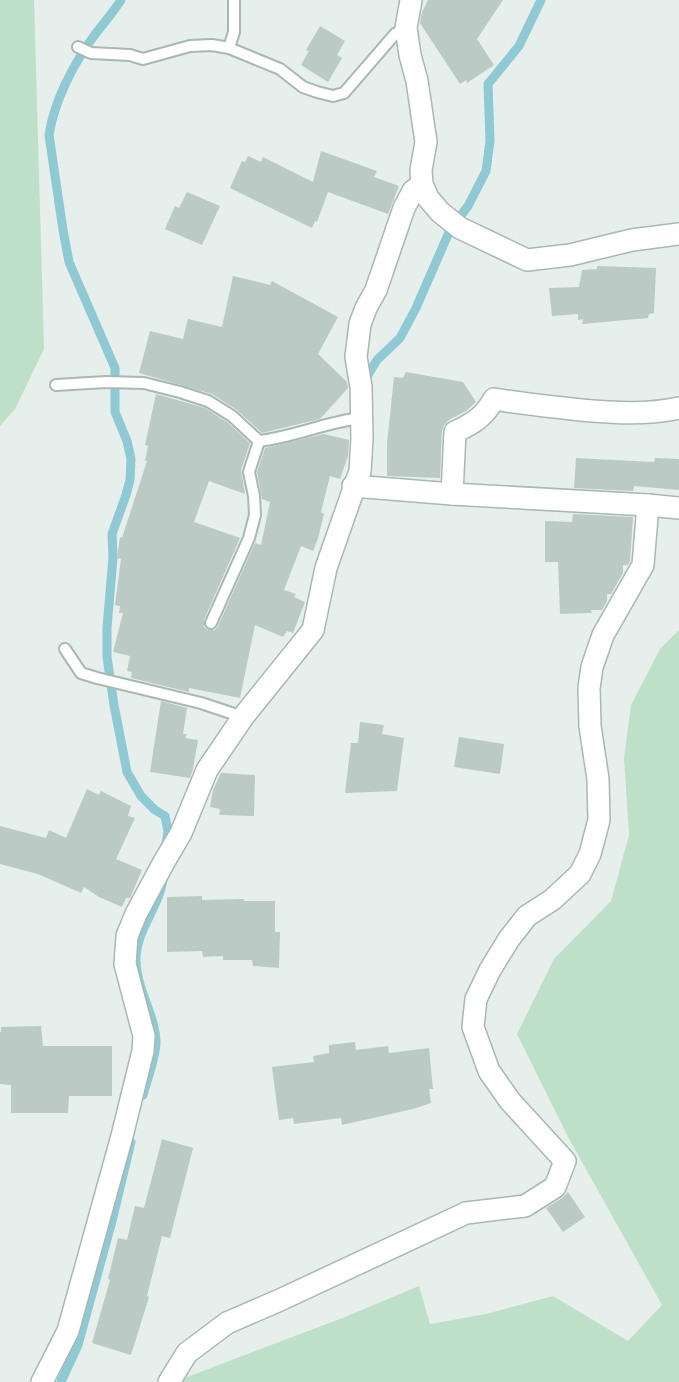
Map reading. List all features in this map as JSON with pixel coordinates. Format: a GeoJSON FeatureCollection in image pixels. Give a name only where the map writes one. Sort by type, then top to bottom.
{"type":"FeatureCollection","features":[{"type":"Feature","properties":{"kind":"street"},"geometry":{"type":"LineString","coordinates":[[411,0],[406,28],[418,81],[426,142],[421,170],[422,184],[428,198],[440,212],[460,228],[527,260],[570,255],[632,240],[679,234]]}},
{"type":"Feature","properties":{"kind":"street"},"geometry":{"type":"LineString","coordinates":[[42,1382],[68,1331],[143,1051],[144,1036],[125,964],[127,936],[163,862],[181,833],[207,770],[243,717],[313,630],[326,568],[360,471],[362,439],[356,356],[360,324],[376,290],[404,208],[413,191],[422,184]]}},
{"type":"Feature","properties":{"kind":"street"},"geometry":{"type":"LineString","coordinates":[[452,494],[455,432],[479,419],[487,412],[494,399],[613,413],[657,413],[679,408]]}},
{"type":"Feature","properties":{"kind":"street"},"geometry":{"type":"LineString","coordinates":[[353,486],[679,508]]}},
{"type":"Feature","properties":{"kind":"street"},"geometry":{"type":"LineString","coordinates":[[169,1382],[187,1353],[227,1323],[466,1213],[525,1206],[555,1187],[565,1161],[510,1101],[489,1071],[473,1027],[476,999],[509,939],[527,916],[552,901],[580,874],[590,854],[599,820],[598,779],[590,726],[589,688],[592,667],[603,635],[643,565],[648,505]]}},
{"type":"Feature","properties":{"kind":"lane"},"geometry":{"type":"LineString","coordinates":[[229,48],[234,32],[234,0]]}},
{"type":"Feature","properties":{"kind":"lane"},"geometry":{"type":"LineString","coordinates":[[78,47],[91,53],[130,55],[143,60],[190,46],[212,45],[229,48],[279,69],[303,87],[333,96],[344,93],[395,34],[406,28]]}},
{"type":"Feature","properties":{"kind":"lane"},"geometry":{"type":"LineString","coordinates":[[55,385],[144,383],[180,392],[208,401],[232,416],[259,441],[278,439],[361,418]]}},
{"type":"Feature","properties":{"kind":"lane"},"geometry":{"type":"LineString","coordinates":[[211,623],[249,537],[255,515],[249,472],[259,441]]}},
{"type":"Feature","properties":{"kind":"lane"},"geometry":{"type":"LineString","coordinates":[[65,649],[81,673],[201,703],[243,717]]}},
{"type":"Feature","properties":{"kind":"green space"},"geometry":{"type":"Polygon","coordinates":[[[0,0],[34,0],[44,349],[15,409],[0,426],[0,0]]]}},
{"type":"Feature","properties":{"kind":"green space"},"geometry":{"type":"Polygon","coordinates":[[[679,630],[679,1382],[181,1382],[182,1379],[419,1286],[430,1324],[486,1314],[553,1296],[628,1341],[662,1305],[568,1137],[517,1034],[554,959],[611,901],[629,835],[624,758],[631,705],[660,649],[679,630]]]}},
{"type":"Feature","properties":{"kind":"building"},"geometry":{"type":"Polygon","coordinates":[[[428,0],[503,0],[477,39],[494,65],[467,83],[466,80],[460,84],[420,23],[428,0]]]}},
{"type":"Feature","properties":{"kind":"building"},"geometry":{"type":"Polygon","coordinates":[[[320,26],[345,41],[337,55],[342,58],[328,82],[301,65],[320,26]]]}},
{"type":"Feature","properties":{"kind":"building"},"geometry":{"type":"Polygon","coordinates":[[[321,151],[377,171],[374,177],[399,186],[388,214],[328,192],[317,222],[315,221],[312,228],[230,188],[242,161],[245,162],[248,156],[261,162],[263,157],[313,182],[321,151]]]}},
{"type":"Feature","properties":{"kind":"building"},"geometry":{"type":"Polygon","coordinates":[[[187,192],[220,206],[202,245],[165,229],[175,206],[179,208],[187,192]]]}},
{"type":"Feature","properties":{"kind":"building"},"geometry":{"type":"Polygon","coordinates":[[[597,266],[656,268],[654,313],[649,314],[648,318],[582,324],[583,319],[578,320],[578,314],[552,316],[549,288],[579,287],[582,270],[597,269],[597,266]]]}},
{"type":"Feature","properties":{"kind":"building"},"geometry":{"type":"Polygon","coordinates":[[[233,276],[270,285],[272,281],[338,317],[318,354],[347,382],[348,388],[320,419],[262,433],[237,410],[212,394],[139,373],[150,331],[183,339],[188,319],[222,327],[233,276]]]}},
{"type":"Feature","properties":{"kind":"building"},"geometry":{"type":"Polygon","coordinates":[[[406,372],[463,382],[476,402],[444,425],[440,478],[387,476],[387,443],[394,377],[403,378],[406,372]]]}},
{"type":"Feature","properties":{"kind":"building"},"geometry":{"type":"Polygon","coordinates":[[[156,394],[205,408],[227,422],[250,443],[241,470],[245,494],[209,481],[194,522],[240,538],[204,620],[204,627],[208,630],[215,630],[218,626],[255,543],[261,545],[270,502],[262,499],[257,472],[265,448],[324,434],[349,440],[348,456],[340,479],[330,476],[321,512],[324,514],[313,551],[301,546],[284,590],[296,594],[294,597],[305,602],[293,633],[287,631],[283,637],[255,625],[240,698],[189,688],[189,692],[131,678],[132,672],[127,671],[130,656],[113,652],[123,613],[119,613],[120,606],[115,605],[121,559],[117,558],[120,537],[122,538],[147,461],[148,446],[145,445],[156,394]]]}},
{"type":"Feature","properties":{"kind":"building"},"geometry":{"type":"Polygon","coordinates":[[[576,458],[654,462],[655,458],[679,459],[679,490],[634,486],[633,491],[574,488],[576,458]]]}},
{"type":"Feature","properties":{"kind":"building"},"geometry":{"type":"Polygon","coordinates":[[[573,514],[633,517],[630,561],[628,565],[623,565],[623,573],[611,594],[607,594],[602,610],[560,614],[558,562],[545,562],[545,521],[572,522],[573,514]]]}},
{"type":"Feature","properties":{"kind":"building"},"geometry":{"type":"Polygon","coordinates":[[[161,701],[187,708],[183,734],[187,734],[185,738],[198,740],[190,778],[150,772],[161,701]]]}},
{"type":"Feature","properties":{"kind":"building"},"geometry":{"type":"Polygon","coordinates":[[[360,722],[384,725],[382,734],[404,738],[397,791],[345,793],[351,743],[358,743],[360,722]]]}},
{"type":"Feature","properties":{"kind":"building"},"geometry":{"type":"Polygon","coordinates":[[[459,737],[504,744],[500,774],[454,767],[459,737]]]}},
{"type":"Feature","properties":{"kind":"building"},"geometry":{"type":"Polygon","coordinates":[[[221,773],[255,775],[254,816],[219,815],[220,809],[210,807],[213,790],[221,773]]]}},
{"type":"Feature","properties":{"kind":"building"},"geometry":{"type":"Polygon","coordinates":[[[87,789],[99,795],[101,791],[131,806],[128,816],[135,818],[116,859],[142,870],[130,898],[126,898],[122,907],[84,887],[81,893],[38,874],[0,864],[0,826],[46,838],[49,830],[66,838],[87,789]]]}},
{"type":"Feature","properties":{"kind":"building"},"geometry":{"type":"Polygon","coordinates":[[[202,896],[202,900],[275,901],[275,932],[280,932],[279,968],[253,966],[252,960],[223,960],[223,956],[203,957],[202,951],[167,952],[167,897],[202,896]]]}},
{"type":"Feature","properties":{"kind":"building"},"geometry":{"type":"Polygon","coordinates":[[[41,1026],[43,1046],[112,1046],[112,1096],[69,1096],[68,1113],[11,1113],[11,1085],[0,1084],[1,1027],[41,1026]]]}},
{"type":"Feature","properties":{"kind":"building"},"geometry":{"type":"Polygon","coordinates":[[[355,1042],[356,1050],[388,1046],[389,1053],[429,1048],[433,1089],[429,1089],[431,1103],[342,1125],[341,1118],[294,1124],[293,1118],[279,1120],[272,1067],[314,1062],[313,1056],[329,1053],[329,1045],[355,1042]]]}},
{"type":"Feature","properties":{"kind":"building"},"geometry":{"type":"Polygon","coordinates":[[[162,1139],[193,1148],[170,1238],[162,1236],[147,1296],[149,1297],[131,1355],[92,1343],[110,1280],[108,1279],[118,1238],[127,1240],[135,1206],[144,1208],[162,1139]]]}},
{"type":"Feature","properties":{"kind":"building"},"geometry":{"type":"Polygon","coordinates":[[[568,1192],[585,1217],[563,1232],[546,1208],[568,1192]]]}},
{"type":"Feature","properties":{"kind":"waterway"},"geometry":{"type":"LineString","coordinates":[[121,0],[91,40],[71,73],[59,98],[49,135],[69,262],[115,368],[115,412],[131,459],[130,480],[112,534],[107,657],[114,705],[127,772],[141,796],[165,816],[168,831],[166,846]]}},
{"type":"Feature","properties":{"kind":"waterway"},"geometry":{"type":"LineString","coordinates":[[366,378],[377,360],[400,338],[450,230],[468,206],[486,171],[490,141],[488,84],[519,46],[541,0]]}},
{"type":"Feature","properties":{"kind":"waterway"},"geometry":{"type":"LineString","coordinates":[[143,1095],[156,1042],[139,979],[137,947],[158,897],[163,877]]}},
{"type":"Feature","properties":{"kind":"waterway"},"geometry":{"type":"LineString","coordinates":[[61,1382],[78,1345],[131,1142]]}}]}
